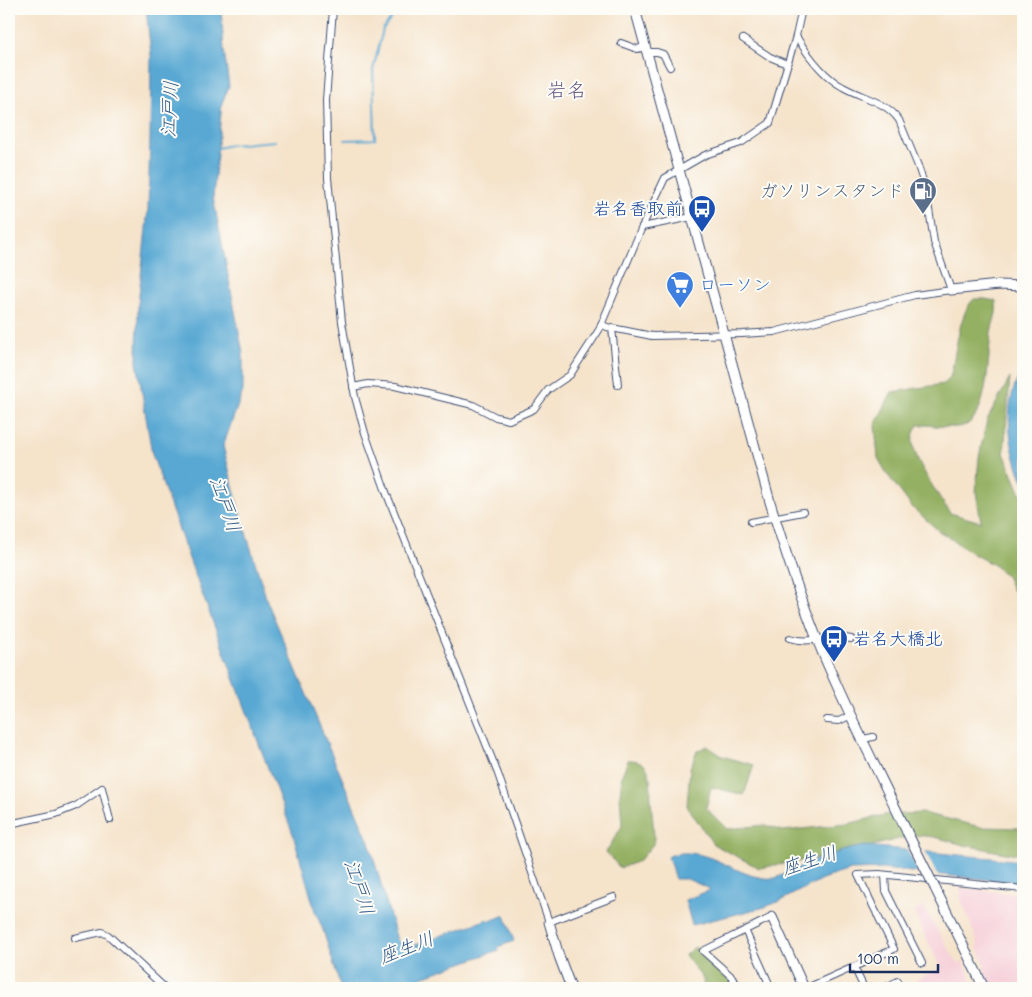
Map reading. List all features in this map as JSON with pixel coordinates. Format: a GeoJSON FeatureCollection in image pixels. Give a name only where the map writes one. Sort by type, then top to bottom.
{"type":"FeatureCollection","features":[{"type":"Feature","properties":{"kind":"street"},"geometry":{"type":"LineString","coordinates":[[334,9],[326,100],[328,178],[342,322],[353,387],[365,433],[389,500],[498,774],[549,922],[558,956],[571,988]]}},
{"type":"Feature","properties":{"kind":"street"},"geometry":{"type":"LineString","coordinates":[[635,9],[775,518],[817,639],[851,715],[984,988]]}},
{"type":"Feature","properties":{"kind":"street"},"geometry":{"type":"LineString","coordinates":[[353,387],[368,384],[387,384],[472,405],[502,418],[514,419],[534,409],[548,390],[570,374],[601,324],[665,178],[705,155],[741,143],[770,123],[796,36],[802,9]]}},
{"type":"Feature","properties":{"kind":"street"},"geometry":{"type":"LineString","coordinates":[[796,36],[804,49],[831,79],[842,87],[880,103],[895,113],[918,166],[926,190],[934,242],[951,290]]}},
{"type":"Feature","properties":{"kind":"street"},"geometry":{"type":"LineString","coordinates":[[743,39],[770,57],[787,64]]}},
{"type":"Feature","properties":{"kind":"street"},"geometry":{"type":"LineString","coordinates":[[621,43],[636,49],[646,49],[663,54],[670,68]]}},
{"type":"Feature","properties":{"kind":"street"},"geometry":{"type":"LineString","coordinates":[[642,227],[692,217]]}},
{"type":"Feature","properties":{"kind":"street"},"geometry":{"type":"LineString","coordinates":[[601,324],[652,336],[774,332],[915,295],[998,285],[1023,286]]}},
{"type":"Feature","properties":{"kind":"street"},"geometry":{"type":"LineString","coordinates":[[612,328],[618,385]]}},
{"type":"Feature","properties":{"kind":"street"},"geometry":{"type":"LineString","coordinates":[[751,522],[803,512]]}},
{"type":"Feature","properties":{"kind":"street"},"geometry":{"type":"LineString","coordinates":[[790,638],[799,641],[839,636],[851,639]]}},
{"type":"Feature","properties":{"kind":"street"},"geometry":{"type":"LineString","coordinates":[[827,720],[839,721],[851,715]]}},
{"type":"Feature","properties":{"kind":"street"},"geometry":{"type":"LineString","coordinates":[[863,739],[873,736]]}},
{"type":"Feature","properties":{"kind":"street"},"geometry":{"type":"LineString","coordinates":[[9,824],[56,814],[76,806],[102,788],[110,820]]}},
{"type":"Feature","properties":{"kind":"street"},"geometry":{"type":"LineString","coordinates":[[739,988],[732,977],[703,951],[772,917],[805,988],[894,949],[858,875],[885,875],[1023,889]]}},
{"type":"Feature","properties":{"kind":"street"},"geometry":{"type":"LineString","coordinates":[[885,875],[886,891],[922,963]]}},
{"type":"Feature","properties":{"kind":"street"},"geometry":{"type":"LineString","coordinates":[[549,922],[614,897]]}},
{"type":"Feature","properties":{"kind":"street"},"geometry":{"type":"LineString","coordinates":[[745,930],[771,988]]}},
{"type":"Feature","properties":{"kind":"street"},"geometry":{"type":"LineString","coordinates":[[75,938],[102,932],[108,935],[165,988]]}},
{"type":"Feature","properties":{"kind":"street"},"geometry":{"type":"LineString","coordinates":[[854,967],[864,988]]}},
{"type":"Feature","properties":{"kind":"street"},"geometry":{"type":"LineString","coordinates":[[883,988],[898,981],[901,988]]}},
{"type":"Feature","properties":{"kind":"shaded area"},"geometry":{"type":"Polygon","coordinates":[[[960,888],[1023,895],[1023,988],[992,988],[983,969],[985,965],[960,896],[960,888]]]}},
{"type":"Feature","properties":{"kind":"shaded area"},"geometry":{"type":"Polygon","coordinates":[[[923,906],[953,956],[959,964],[963,961],[975,988],[920,988],[916,980],[941,968],[914,912],[923,906]]]}},
{"type":"Feature","properties":{"kind":"green space"},"geometry":{"type":"Polygon","coordinates":[[[974,299],[996,301],[986,381],[980,407],[975,417],[963,426],[918,425],[913,436],[913,444],[926,476],[950,513],[981,522],[976,492],[979,457],[987,420],[1010,378],[1004,453],[1023,499],[1023,592],[1013,591],[1006,576],[995,566],[939,531],[912,507],[887,474],[878,458],[875,425],[892,392],[944,384],[950,378],[964,314],[974,299]]]}},
{"type":"Feature","properties":{"kind":"green space"},"geometry":{"type":"Polygon","coordinates":[[[707,746],[722,756],[754,765],[744,795],[711,787],[706,808],[727,829],[765,825],[783,831],[847,824],[884,815],[923,813],[981,827],[1023,828],[1023,854],[1005,853],[935,837],[914,835],[837,855],[759,868],[713,844],[687,806],[690,768],[697,751],[707,746]]]}},
{"type":"Feature","properties":{"kind":"green space"},"geometry":{"type":"Polygon","coordinates":[[[628,760],[642,763],[649,773],[654,843],[639,861],[620,868],[606,852],[622,826],[620,795],[622,775],[628,760]]]}},
{"type":"Feature","properties":{"kind":"green space"},"geometry":{"type":"Polygon","coordinates":[[[695,947],[709,963],[729,978],[734,988],[704,988],[703,979],[685,955],[695,947]]]}},
{"type":"Feature","properties":{"kind":"water"},"geometry":{"type":"Polygon","coordinates":[[[146,9],[221,9],[229,86],[222,103],[213,197],[243,353],[243,391],[223,446],[240,513],[267,601],[369,842],[397,940],[405,947],[410,947],[488,919],[490,921],[505,915],[514,941],[498,947],[499,950],[422,977],[416,980],[413,988],[341,988],[323,930],[315,911],[293,834],[192,567],[152,454],[137,362],[138,305],[148,209],[150,139],[151,54],[146,9]]]}},
{"type":"Feature","properties":{"kind":"water"},"geometry":{"type":"Polygon","coordinates":[[[1023,370],[1023,481],[1014,455],[1009,425],[1012,396],[1016,382],[1023,370]]]}},
{"type":"Feature","properties":{"kind":"water"},"geometry":{"type":"Polygon","coordinates":[[[865,846],[1023,861],[1023,883],[882,869],[850,870],[822,879],[765,907],[692,925],[685,900],[710,889],[687,879],[675,879],[668,856],[681,853],[695,854],[718,861],[752,876],[776,878],[830,855],[865,846]]]}},
{"type":"Feature","properties":{"kind":"pier"},"geometry":{"type":"Polygon","coordinates":[[[906,847],[924,849],[938,877],[920,876],[906,847]]]}},
{"type":"Feature","properties":{"kind":"waterway"},"geometry":{"type":"LineString","coordinates":[[345,140],[375,139],[373,70],[383,29],[399,9]]}},
{"type":"Feature","properties":{"kind":"waterway"},"geometry":{"type":"LineString","coordinates":[[218,148],[230,145],[275,141]]}},
{"type":"Feature","properties":{"kind":"place","name":"ガソリンスタンド"},"geometry":{"type":"Point","coordinates":[923,215]}},
{"type":"Feature","properties":{"kind":"place","name":"岩名香取前"},"geometry":{"type":"Point","coordinates":[702,233]}},
{"type":"Feature","properties":{"kind":"place","name":"ローソン"},"geometry":{"type":"Point","coordinates":[680,309]}},
{"type":"Feature","properties":{"kind":"place","name":"岩名大橋北"},"geometry":{"type":"Point","coordinates":[834,663]}},
{"type":"Feature","properties":{"kind":"district","name":"岩名"},"geometry":{"type":"Point","coordinates":[567,90]}},
{"type":"Feature","properties":{"kind":"water label","name":"江戸川"},"geometry":{"type":"Point","coordinates":[169,109]}},
{"type":"Feature","properties":{"kind":"water label","name":"江戸川"},"geometry":{"type":"Point","coordinates":[226,504]}},
{"type":"Feature","properties":{"kind":"water label","name":"座生川"},"geometry":{"type":"Point","coordinates":[809,860]}},
{"type":"Feature","properties":{"kind":"water label","name":"江戸川"},"geometry":{"type":"Point","coordinates":[360,887]}},
{"type":"Feature","properties":{"kind":"water label","name":"座生川"},"geometry":{"type":"Point","coordinates":[406,947]}}]}
